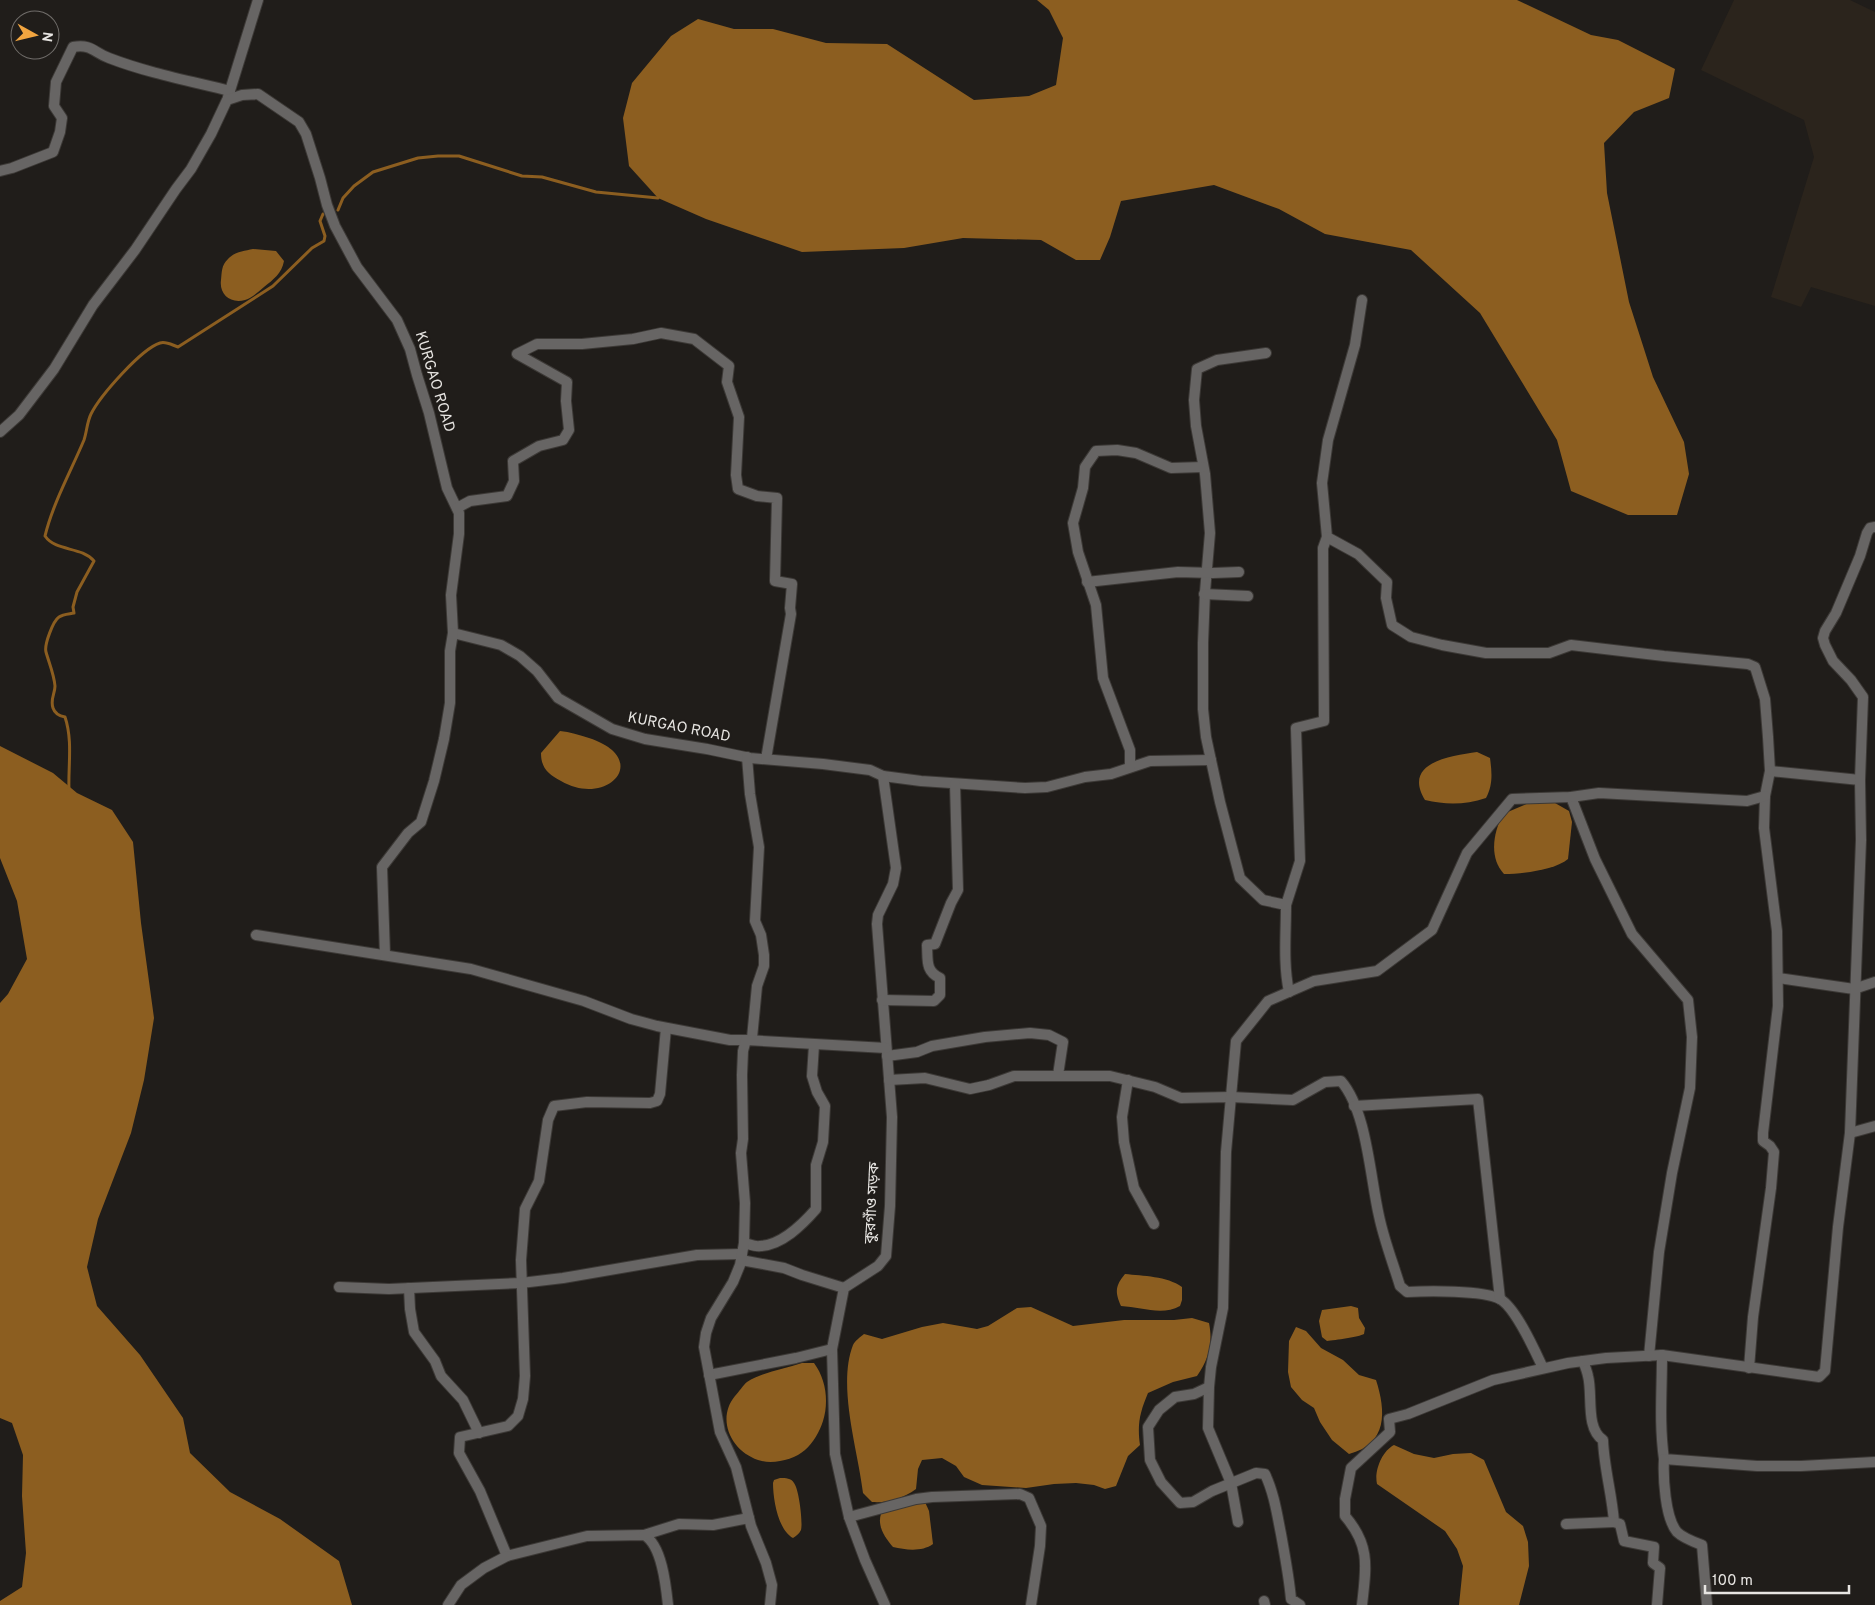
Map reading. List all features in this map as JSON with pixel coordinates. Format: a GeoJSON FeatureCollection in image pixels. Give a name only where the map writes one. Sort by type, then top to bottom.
{"type":"FeatureCollection","features":[{"type":"Feature","properties":{"kind":"street"},"geometry":{"type":"LineString","coordinates":[[0,432],[19,416],[54,369],[94,305],[191,169],[211,134],[228,96],[258,0]]}},
{"type":"Feature","properties":{"kind":"street"},"geometry":{"type":"LineString","coordinates":[[0,171],[53,152],[60,132],[62,118],[54,106],[56,82],[74,47],[85,45],[108,58],[228,96]]}},
{"type":"Feature","properties":{"kind":"street","name":"KURGAO ROAD"},"geometry":{"type":"LineString","coordinates":[[228,96],[258,94],[299,122],[320,178],[335,226],[358,266],[397,320],[410,349],[416,375],[429,413],[447,488],[459,513],[459,534],[451,595],[453,633],[501,646],[520,656],[537,670],[558,698],[612,729],[645,739],[748,757],[870,770],[882,776],[921,781],[1026,788],[1047,787],[1085,777],[1110,774],[1150,761],[1211,760]]}},
{"type":"Feature","properties":{"kind":"street"},"geometry":{"type":"LineString","coordinates":[[1289,992],[1285,974],[1284,949],[1286,905],[1300,861],[1296,728],[1324,721],[1323,548],[1327,536],[1322,483],[1328,440],[1354,344],[1362,300]]}},
{"type":"Feature","properties":{"kind":"street"},"geometry":{"type":"LineString","coordinates":[[456,508],[470,501],[507,496],[514,481],[513,461],[539,446],[563,440],[569,430],[566,401],[567,382],[517,354],[537,344],[582,344],[633,339],[661,332],[694,339],[729,366],[727,382],[739,417],[736,475],[738,489],[757,496],[777,498],[775,581],[792,584],[791,614],[766,759]]}},
{"type":"Feature","properties":{"kind":"street"},"geometry":{"type":"LineString","coordinates":[[1266,353],[1216,360],[1197,369],[1194,400],[1196,426],[1204,467],[1210,533],[1204,594],[1203,709],[1220,802],[1240,878],[1263,900],[1286,905]]}},
{"type":"Feature","properties":{"kind":"street"},"geometry":{"type":"LineString","coordinates":[[1130,768],[1130,750],[1103,678],[1096,605],[1078,552],[1072,523],[1083,488],[1085,467],[1096,451],[1118,450],[1136,453],[1171,468],[1204,467]]}},
{"type":"Feature","properties":{"kind":"street"},"geometry":{"type":"LineString","coordinates":[[1362,1605],[1366,1564],[1356,1529],[1345,1516],[1345,1499],[1351,1468],[1390,1432],[1389,1420],[1493,1380],[1583,1361],[1662,1355],[1819,1377],[1825,1371],[1838,1227],[1850,1133],[1861,840],[1860,780],[1864,697],[1851,680],[1832,661],[1824,638],[1825,631],[1836,613],[1860,556],[1866,533],[1870,528],[1875,527]]}},
{"type":"Feature","properties":{"kind":"street"},"geometry":{"type":"LineString","coordinates":[[1327,536],[1358,554],[1387,582],[1386,598],[1392,625],[1412,637],[1486,653],[1549,653],[1571,645],[1748,664],[1755,667],[1765,699],[1770,771],[1765,796],[1764,828],[1777,931],[1778,1006],[1763,1141],[1774,1152],[1748,1368]]}},
{"type":"Feature","properties":{"kind":"street"},"geometry":{"type":"LineString","coordinates":[[1087,582],[1178,572],[1206,574],[1239,572]]}},
{"type":"Feature","properties":{"kind":"street"},"geometry":{"type":"LineString","coordinates":[[1204,594],[1248,596]]}},
{"type":"Feature","properties":{"kind":"street"},"geometry":{"type":"LineString","coordinates":[[385,955],[382,867],[408,833],[421,822],[434,781],[450,704],[450,651],[453,633]]}},
{"type":"Feature","properties":{"kind":"street"},"geometry":{"type":"LineString","coordinates":[[746,1040],[752,1038],[757,986],[764,961],[761,934],[755,921],[759,847],[750,794],[748,757]]}},
{"type":"Feature","properties":{"kind":"street"},"geometry":{"type":"LineString","coordinates":[[1770,771],[1860,780]]}},
{"type":"Feature","properties":{"kind":"street","name":"কুরগাঁও সড়ক"},"geometry":{"type":"LineString","coordinates":[[844,1288],[878,1266],[886,1256],[890,1206],[891,1125],[889,1080],[877,924],[878,915],[892,884],[896,868],[882,776]]}},
{"type":"Feature","properties":{"kind":"street"},"geometry":{"type":"LineString","coordinates":[[882,1000],[934,1000],[940,995],[940,978],[929,970],[927,945],[935,944],[958,890],[955,784]]}},
{"type":"Feature","properties":{"kind":"street"},"geometry":{"type":"LineString","coordinates":[[1238,1522],[1231,1483],[1208,1428],[1211,1367],[1223,1308],[1226,1152],[1236,1041],[1268,1001],[1314,981],[1377,971],[1432,930],[1467,853],[1512,799],[1572,797],[1599,793],[1747,801],[1765,796]]}},
{"type":"Feature","properties":{"kind":"street"},"geometry":{"type":"LineString","coordinates":[[1572,797],[1596,859],[1632,934],[1688,1000],[1692,1037],[1690,1088],[1672,1173],[1659,1252],[1649,1356]]}},
{"type":"Feature","properties":{"kind":"street"},"geometry":{"type":"LineString","coordinates":[[256,935],[471,968],[584,1001],[631,1019],[666,1028],[730,1040],[887,1052],[917,1052],[932,1046],[985,1037],[1030,1033],[1049,1035],[1063,1042],[1058,1075]]}},
{"type":"Feature","properties":{"kind":"street"},"geometry":{"type":"LineString","coordinates":[[1778,978],[1854,989],[1875,982]]}},
{"type":"Feature","properties":{"kind":"street"},"geometry":{"type":"LineString","coordinates":[[507,1556],[480,1491],[459,1453],[460,1437],[508,1426],[518,1416],[523,1399],[521,1260],[525,1209],[539,1181],[548,1120],[554,1106],[587,1102],[650,1103],[657,1101],[660,1094],[666,1028]]}},
{"type":"Feature","properties":{"kind":"street"},"geometry":{"type":"LineString","coordinates":[[746,1040],[743,1051],[743,1140],[741,1153],[745,1203],[744,1243],[733,1282],[711,1318],[704,1347],[720,1432],[736,1467],[749,1518],[772,1585],[770,1605]]}},
{"type":"Feature","properties":{"kind":"street"},"geometry":{"type":"LineString","coordinates":[[744,1243],[758,1247],[776,1243],[801,1226],[816,1209],[816,1165],[823,1142],[825,1106],[817,1092],[812,1076],[814,1045]]}},
{"type":"Feature","properties":{"kind":"street"},"geometry":{"type":"LineString","coordinates":[[889,1080],[925,1078],[970,1089],[989,1085],[1014,1076],[1110,1076],[1155,1087],[1181,1098],[1231,1097],[1292,1100],[1325,1082],[1341,1081],[1350,1091],[1362,1128],[1379,1218],[1400,1286],[1407,1292],[1477,1294],[1500,1299],[1510,1309],[1529,1337],[1543,1368]]}},
{"type":"Feature","properties":{"kind":"street"},"geometry":{"type":"LineString","coordinates":[[1128,1080],[1122,1117],[1124,1142],[1134,1188],[1154,1224]]}},
{"type":"Feature","properties":{"kind":"street"},"geometry":{"type":"LineString","coordinates":[[1354,1106],[1478,1099],[1500,1299]]}},
{"type":"Feature","properties":{"kind":"street"},"geometry":{"type":"LineString","coordinates":[[1850,1133],[1875,1126]]}},
{"type":"Feature","properties":{"kind":"street"},"geometry":{"type":"LineString","coordinates":[[339,1287],[409,1288],[521,1283],[563,1278],[697,1255],[741,1257],[784,1268],[844,1288],[832,1349],[835,1454],[849,1516],[865,1560],[885,1605]]}},
{"type":"Feature","properties":{"kind":"street"},"geometry":{"type":"LineString","coordinates":[[409,1288],[414,1332],[435,1361],[441,1376],[463,1400],[479,1433]]}},
{"type":"Feature","properties":{"kind":"street"},"geometry":{"type":"LineString","coordinates":[[709,1375],[832,1349]]}},
{"type":"Feature","properties":{"kind":"street"},"geometry":{"type":"LineString","coordinates":[[1662,1355],[1660,1436],[1664,1459],[1663,1475],[1671,1522],[1678,1534],[1702,1546],[1707,1605]]}},
{"type":"Feature","properties":{"kind":"street"},"geometry":{"type":"LineString","coordinates":[[1583,1361],[1588,1376],[1592,1418],[1598,1437],[1603,1440],[1614,1522]]}},
{"type":"Feature","properties":{"kind":"street"},"geometry":{"type":"LineString","coordinates":[[1209,1386],[1194,1394],[1176,1397],[1159,1410],[1148,1428],[1150,1460],[1162,1482],[1180,1503],[1193,1502],[1256,1473],[1265,1474],[1271,1487],[1289,1579],[1291,1599],[1300,1605]]}},
{"type":"Feature","properties":{"kind":"street"},"geometry":{"type":"LineString","coordinates":[[1664,1459],[1757,1466],[1802,1466],[1875,1462]]}},
{"type":"Feature","properties":{"kind":"street"},"geometry":{"type":"LineString","coordinates":[[849,1516],[916,1499],[932,1497],[1020,1494],[1029,1498],[1041,1526],[1040,1546],[1031,1605]]}},
{"type":"Feature","properties":{"kind":"street"},"geometry":{"type":"LineString","coordinates":[[448,1605],[460,1585],[484,1568],[507,1556],[587,1536],[644,1535],[679,1524],[713,1525],[749,1518]]}},
{"type":"Feature","properties":{"kind":"street"},"geometry":{"type":"LineString","coordinates":[[1566,1524],[1614,1522],[1620,1524],[1624,1541],[1654,1547],[1654,1563],[1660,1568],[1657,1605]]}},
{"type":"Feature","properties":{"kind":"street"},"geometry":{"type":"LineString","coordinates":[[644,1535],[649,1538],[658,1555],[665,1582],[668,1605]]}},
{"type":"Feature","properties":{"kind":"shaded area"},"geometry":{"type":"Polygon","coordinates":[[[1037,0],[1517,0],[1591,35],[1618,40],[1675,69],[1669,98],[1634,112],[1604,143],[1607,193],[1629,302],[1653,377],[1684,442],[1689,474],[1677,515],[1628,515],[1571,491],[1557,440],[1480,313],[1411,250],[1325,234],[1279,209],[1214,185],[1121,201],[1110,237],[1100,260],[1076,260],[1041,240],[963,238],[904,248],[802,252],[706,219],[658,198],[629,166],[623,118],[632,83],[671,36],[698,19],[734,29],[773,29],[826,43],[887,44],[974,100],[1029,96],[1056,85],[1063,38],[1049,10],[1037,0]]]}},
{"type":"Feature","properties":{"kind":"shaded area"},"geometry":{"type":"Polygon","coordinates":[[[1734,0],[1850,0],[1875,12],[1875,306],[1811,287],[1801,307],[1771,297],[1814,157],[1804,120],[1701,70],[1734,0]]]}},
{"type":"Feature","properties":{"kind":"shaded area"},"geometry":{"type":"Polygon","coordinates":[[[253,249],[276,251],[284,261],[281,269],[274,279],[250,298],[240,301],[230,299],[224,294],[221,285],[224,264],[233,255],[253,249]]]}},
{"type":"Feature","properties":{"kind":"shaded area"},"geometry":{"type":"Polygon","coordinates":[[[560,731],[589,738],[608,747],[618,757],[620,768],[616,778],[607,785],[594,789],[578,788],[552,776],[542,763],[541,753],[560,731]]]}},
{"type":"Feature","properties":{"kind":"shaded area"},"geometry":{"type":"Polygon","coordinates":[[[0,746],[53,773],[77,793],[112,810],[133,842],[141,923],[154,1018],[144,1080],[131,1133],[98,1219],[87,1267],[97,1306],[140,1355],[183,1418],[190,1453],[230,1492],[280,1519],[339,1561],[352,1605],[0,1605],[0,1601],[22,1587],[26,1553],[22,1496],[23,1455],[12,1423],[0,1418],[0,1003],[8,994],[27,959],[17,901],[0,858],[0,746]]]}},
{"type":"Feature","properties":{"kind":"shaded area"},"geometry":{"type":"Polygon","coordinates":[[[1477,752],[1490,758],[1491,779],[1486,798],[1456,804],[1425,800],[1420,787],[1420,777],[1424,769],[1443,759],[1477,752]]]}},
{"type":"Feature","properties":{"kind":"shaded area"},"geometry":{"type":"Polygon","coordinates":[[[1529,803],[1555,803],[1569,811],[1572,822],[1568,859],[1547,869],[1504,874],[1499,868],[1494,853],[1497,829],[1503,814],[1529,803]]]}},
{"type":"Feature","properties":{"kind":"shaded area"},"geometry":{"type":"Polygon","coordinates":[[[1125,1274],[1155,1277],[1176,1283],[1182,1287],[1180,1306],[1159,1311],[1121,1306],[1117,1289],[1119,1282],[1125,1274]]]}},
{"type":"Feature","properties":{"kind":"shaded area"},"geometry":{"type":"Polygon","coordinates":[[[1351,1306],[1358,1308],[1359,1318],[1365,1328],[1364,1334],[1327,1341],[1322,1337],[1319,1321],[1322,1310],[1351,1306]]]}},
{"type":"Feature","properties":{"kind":"shaded area"},"geometry":{"type":"Polygon","coordinates":[[[1031,1307],[1073,1326],[1124,1320],[1192,1318],[1209,1323],[1209,1351],[1205,1363],[1197,1376],[1173,1382],[1148,1393],[1140,1418],[1140,1445],[1128,1456],[1116,1486],[1105,1489],[1094,1485],[1076,1483],[1026,1488],[982,1485],[964,1477],[956,1466],[942,1458],[922,1460],[918,1469],[916,1489],[890,1501],[872,1502],[863,1493],[850,1418],[847,1379],[849,1361],[855,1342],[864,1334],[882,1339],[943,1323],[977,1329],[988,1326],[1017,1308],[1031,1307]]]}},
{"type":"Feature","properties":{"kind":"shaded area"},"geometry":{"type":"Polygon","coordinates":[[[1296,1327],[1306,1331],[1321,1348],[1343,1360],[1359,1375],[1376,1380],[1381,1403],[1381,1425],[1371,1443],[1362,1449],[1349,1454],[1332,1440],[1320,1422],[1314,1408],[1302,1400],[1291,1387],[1288,1372],[1289,1341],[1296,1327]]]}},
{"type":"Feature","properties":{"kind":"shaded area"},"geometry":{"type":"Polygon","coordinates":[[[802,1363],[814,1363],[824,1383],[825,1414],[816,1437],[805,1450],[789,1459],[770,1462],[748,1456],[734,1442],[729,1433],[727,1414],[729,1405],[747,1382],[767,1373],[802,1363]]]}},
{"type":"Feature","properties":{"kind":"shaded area"},"geometry":{"type":"Polygon","coordinates":[[[1394,1445],[1414,1454],[1434,1458],[1471,1453],[1484,1460],[1506,1512],[1523,1526],[1528,1542],[1529,1566],[1519,1605],[1459,1605],[1463,1566],[1457,1549],[1445,1531],[1377,1484],[1376,1479],[1380,1462],[1386,1452],[1394,1445]]]}},
{"type":"Feature","properties":{"kind":"shaded area"},"geometry":{"type":"Polygon","coordinates":[[[780,1478],[791,1480],[796,1486],[800,1506],[801,1530],[793,1538],[788,1534],[780,1521],[775,1505],[773,1483],[774,1480],[780,1478]]]}},
{"type":"Feature","properties":{"kind":"shaded area"},"geometry":{"type":"Polygon","coordinates":[[[925,1502],[929,1511],[933,1544],[919,1549],[893,1547],[881,1527],[881,1514],[904,1506],[925,1502]]]}},
{"type":"Feature","properties":{"kind":"waterway"},"geometry":{"type":"LineString","coordinates":[[338,210],[343,198],[354,186],[373,172],[418,158],[438,156],[459,156],[522,176],[542,177],[596,192],[658,198]]}},
{"type":"Feature","properties":{"kind":"waterway"},"geometry":{"type":"LineString","coordinates":[[69,790],[69,735],[65,717],[55,712],[53,708],[52,702],[55,686],[46,652],[46,644],[57,619],[62,615],[74,613],[73,607],[77,592],[94,561],[82,553],[55,545],[45,536],[57,499],[84,440],[91,414],[103,396],[142,354],[164,342],[178,347],[273,286],[312,248],[324,241],[325,236],[320,221],[323,214]]}}]}
